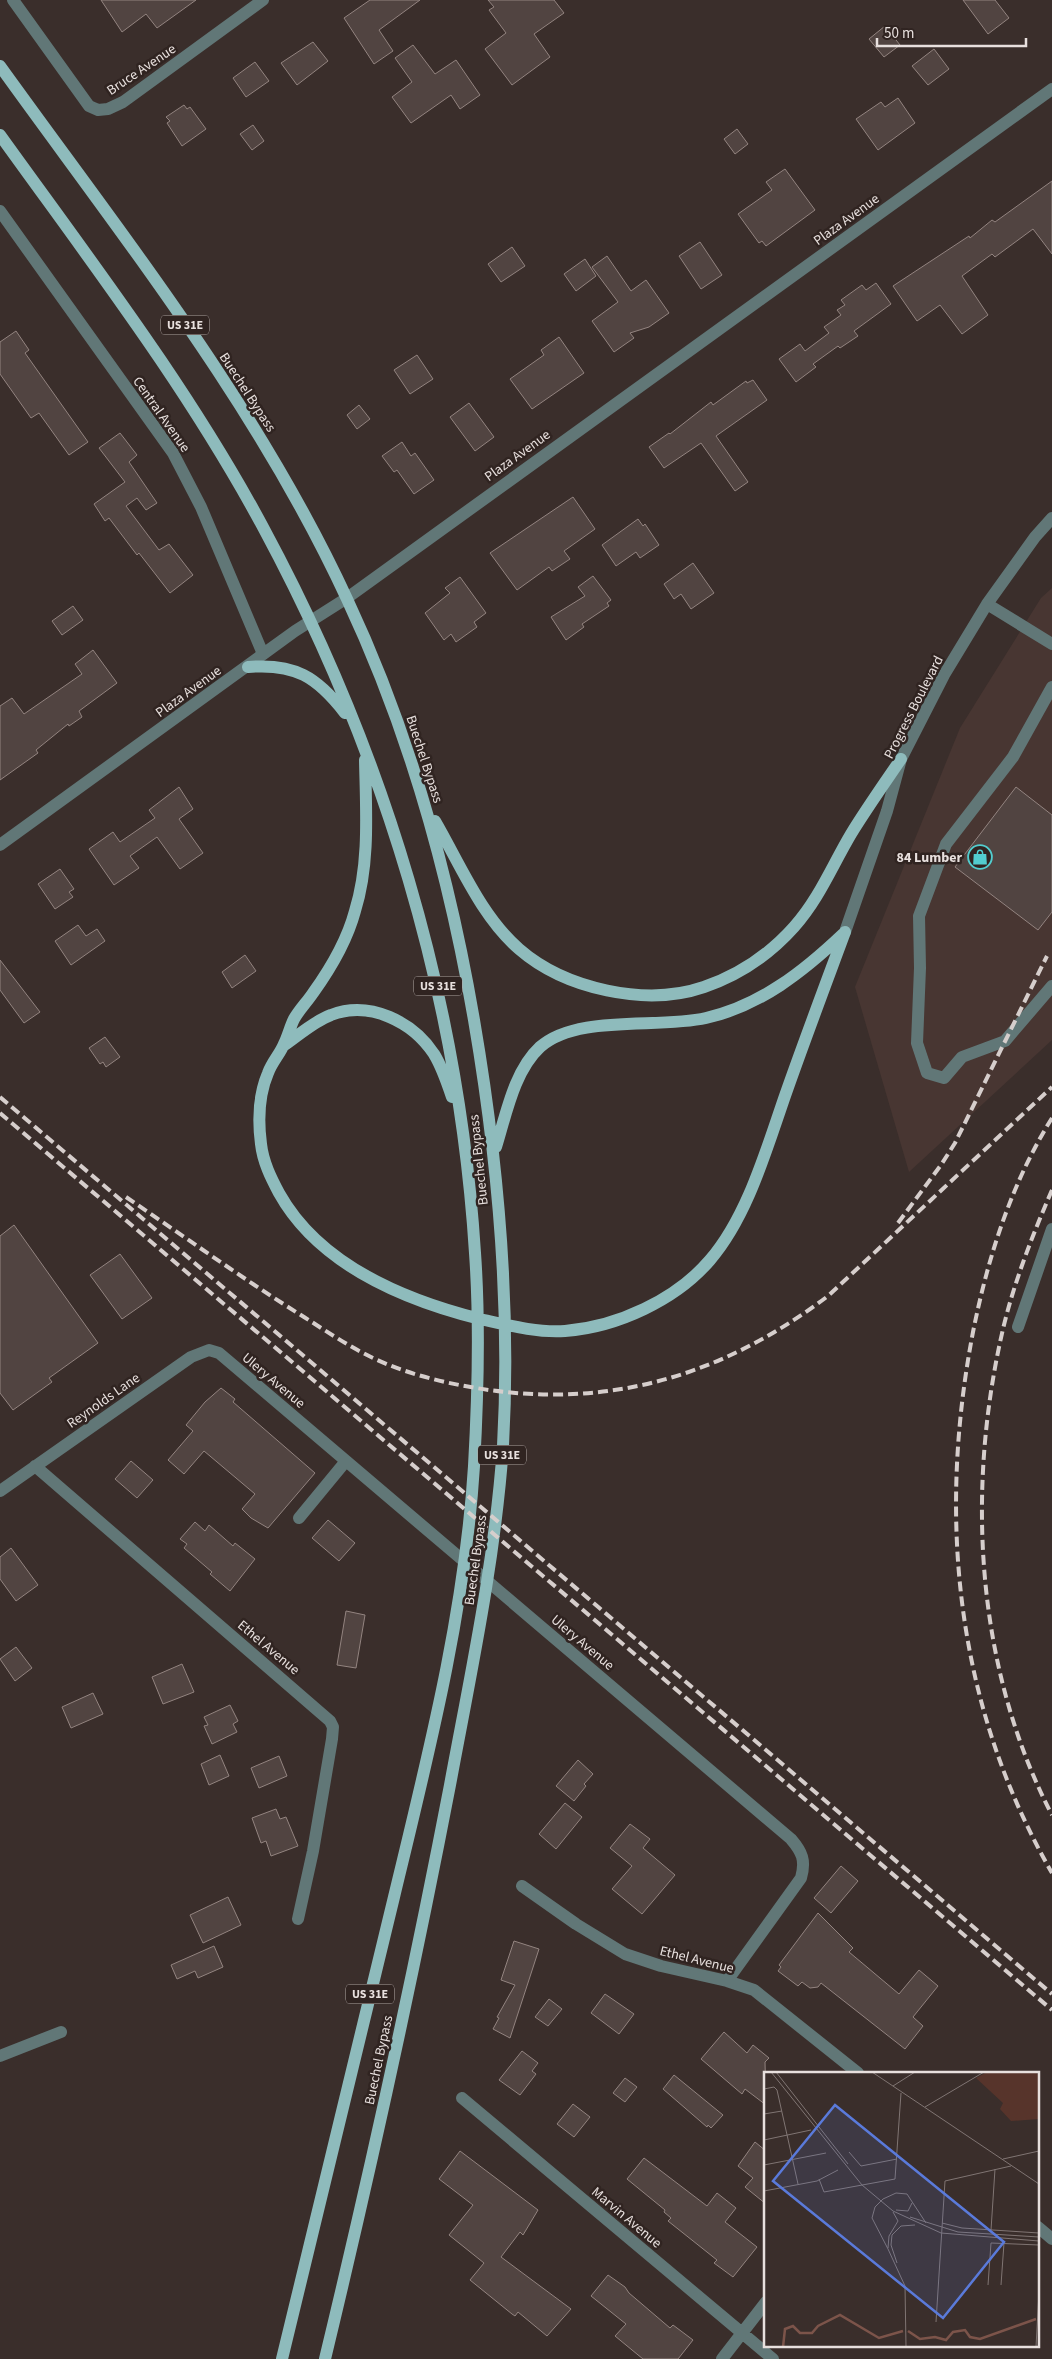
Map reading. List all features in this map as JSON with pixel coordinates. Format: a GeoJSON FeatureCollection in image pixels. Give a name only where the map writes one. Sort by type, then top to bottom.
{"type":"FeatureCollection","features":[{"type":"Feature","properties":{"kind":"main road","name":"Buechel Bypass"},"geometry":{"type":"LineString","coordinates":[[0,66],[226,384],[281,473],[347,598],[392,707],[425,805],[458,935],[484,1080],[494,1151],[502,1260],[506,1373],[503,1444],[492,1558],[400,2032],[325,2359]]}},
{"type":"Feature","properties":{"kind":"main road","name":"Buechel Bypass"},"geometry":{"type":"LineString","coordinates":[[0,135],[191,405],[262,525],[311,623],[356,726],[405,865],[421,920],[452,1057],[463,1133],[476,1255],[477,1348],[474,1468],[454,1628],[398,1878],[282,2359]]}},
{"type":"Feature","properties":{"kind":"main road"},"geometry":{"type":"LineString","coordinates":[[248,667],[270,665],[306,674],[329,692],[356,726]]}},
{"type":"Feature","properties":{"kind":"main road"},"geometry":{"type":"LineString","coordinates":[[365,750],[366,849],[355,912],[332,965],[294,1018],[283,1046],[269,1070],[263,1087],[260,1127],[261,1145],[272,1180],[293,1216],[308,1233],[326,1248],[379,1282],[406,1296],[497,1323],[537,1330],[561,1331],[602,1324],[636,1312],[676,1289],[698,1273],[725,1240],[755,1180],[845,932]]}},
{"type":"Feature","properties":{"kind":"main road"},"geometry":{"type":"LineString","coordinates":[[425,805],[463,869],[479,901],[489,916],[520,950],[560,976],[591,987],[623,993],[680,992],[703,987],[754,964],[773,949],[793,928],[810,908],[851,834],[901,759]]}},
{"type":"Feature","properties":{"kind":"main road"},"geometry":{"type":"LineString","coordinates":[[494,1151],[522,1072],[530,1058],[549,1040],[560,1034],[585,1028],[687,1022],[727,1012],[766,994],[784,983],[803,970],[845,932]]}},
{"type":"Feature","properties":{"kind":"main road"},"geometry":{"type":"LineString","coordinates":[[283,1046],[331,1015],[364,1010],[391,1017],[415,1034],[435,1055],[445,1076],[463,1133]]}},
{"type":"Feature","properties":{"kind":"street","name":"Bruce Avenue"},"geometry":{"type":"LineString","coordinates":[[13,0],[78,92],[89,106],[98,110],[108,109],[123,102],[263,0]]}},
{"type":"Feature","properties":{"kind":"street","name":"Plaza Avenue"},"geometry":{"type":"LineString","coordinates":[[0,845],[248,667],[263,654],[347,598],[1052,89]]}},
{"type":"Feature","properties":{"kind":"street","name":"Central Avenue"},"geometry":{"type":"LineString","coordinates":[[0,211],[173,453],[201,507],[263,654]]}},
{"type":"Feature","properties":{"kind":"street","name":"Progress Boulevard"},"geometry":{"type":"LineString","coordinates":[[845,932],[887,811],[901,759],[944,675],[987,604],[1035,537],[1052,518]]}},
{"type":"Feature","properties":{"kind":"street"},"geometry":{"type":"LineString","coordinates":[[987,604],[1052,644]]}},
{"type":"Feature","properties":{"kind":"street"},"geometry":{"type":"LineString","coordinates":[[1052,687],[1013,757],[946,844],[919,916],[920,968],[917,1043],[927,1072],[944,1078],[962,1057],[1005,1041],[1052,986]]}},
{"type":"Feature","properties":{"kind":"street"},"geometry":{"type":"LineString","coordinates":[[1018,1327],[1052,1229]]}},
{"type":"Feature","properties":{"kind":"street","name":"Reynolds Lane"},"geometry":{"type":"LineString","coordinates":[[0,1491],[191,1357],[209,1350],[225,1359]]}},
{"type":"Feature","properties":{"kind":"street","name":"Ulery Avenue"},"geometry":{"type":"LineString","coordinates":[[225,1359],[791,1839],[801,1851],[804,1866],[801,1878],[727,1981]]}},
{"type":"Feature","properties":{"kind":"street"},"geometry":{"type":"LineString","coordinates":[[298,1518],[346,1461]]}},
{"type":"Feature","properties":{"kind":"street","name":"Ethel Avenue"},"geometry":{"type":"LineString","coordinates":[[35,1466],[330,1721],[333,1727],[332,1739],[313,1851],[298,1919]]}},
{"type":"Feature","properties":{"kind":"street","name":"Ethel Avenue"},"geometry":{"type":"LineString","coordinates":[[522,1886],[576,1924],[625,1954],[661,1966],[727,1981],[754,1990],[857,2072]]}},
{"type":"Feature","properties":{"kind":"street"},"geometry":{"type":"LineString","coordinates":[[0,2056],[61,2032]]}},
{"type":"Feature","properties":{"kind":"street","name":"Marvin Avenue"},"geometry":{"type":"LineString","coordinates":[[462,2098],[773,2359]]}},
{"type":"Feature","properties":{"kind":"street"},"geometry":{"type":"LineString","coordinates":[[1040,2229],[1052,2239]]}},
{"type":"Feature","properties":{"kind":"street"},"geometry":{"type":"LineString","coordinates":[[722,2359],[764,2305]]}},
{"type":"Feature","properties":{"kind":"shaded area","name":"84 Lumber"},"geometry":{"type":"Polygon","coordinates":[[[1052,588],[1052,1040],[909,1172],[855,987],[960,728],[1041,598],[1052,588]]]}},
{"type":"Feature","properties":{"kind":"building"},"geometry":{"type":"Polygon","coordinates":[[[101,0],[196,0],[157,28],[146,14],[122,32],[101,0]]]}},
{"type":"Feature","properties":{"kind":"building"},"geometry":{"type":"Polygon","coordinates":[[[370,0],[420,0],[379,30],[393,51],[374,64],[344,18],[370,0]]]}},
{"type":"Feature","properties":{"kind":"building"},"geometry":{"type":"Polygon","coordinates":[[[488,0],[554,0],[564,13],[534,34],[550,57],[512,85],[485,49],[506,33],[489,10],[494,7],[488,0]]]}},
{"type":"Feature","properties":{"kind":"building"},"geometry":{"type":"Polygon","coordinates":[[[963,0],[995,0],[1009,18],[988,34],[963,0]]]}},
{"type":"Feature","properties":{"kind":"building"},"geometry":{"type":"Polygon","coordinates":[[[885,26],[900,45],[884,57],[869,39],[885,26]]]}},
{"type":"Feature","properties":{"kind":"building"},"geometry":{"type":"Polygon","coordinates":[[[313,42],[328,61],[297,85],[281,63],[313,42]]]}},
{"type":"Feature","properties":{"kind":"building"},"geometry":{"type":"Polygon","coordinates":[[[413,45],[435,74],[456,60],[480,95],[460,109],[451,95],[411,123],[392,97],[412,82],[395,58],[413,45]]]}},
{"type":"Feature","properties":{"kind":"building"},"geometry":{"type":"Polygon","coordinates":[[[934,49],[949,69],[928,85],[912,66],[934,49]]]}},
{"type":"Feature","properties":{"kind":"building"},"geometry":{"type":"Polygon","coordinates":[[[255,62],[269,81],[246,97],[233,78],[255,62]]]}},
{"type":"Feature","properties":{"kind":"building"},"geometry":{"type":"Polygon","coordinates":[[[898,98],[915,123],[878,150],[856,119],[881,102],[885,107],[898,98]]]}},
{"type":"Feature","properties":{"kind":"building"},"geometry":{"type":"Polygon","coordinates":[[[184,105],[187,109],[190,107],[206,129],[182,146],[167,123],[170,121],[166,117],[184,105]]]}},
{"type":"Feature","properties":{"kind":"building"},"geometry":{"type":"Polygon","coordinates":[[[253,125],[264,141],[252,150],[240,134],[253,125]]]}},
{"type":"Feature","properties":{"kind":"building"},"geometry":{"type":"Polygon","coordinates":[[[737,129],[748,144],[735,154],[724,139],[737,129]]]}},
{"type":"Feature","properties":{"kind":"building"},"geometry":{"type":"Polygon","coordinates":[[[785,169],[815,210],[766,246],[762,241],[759,243],[738,214],[772,190],[766,182],[785,169]]]}},
{"type":"Feature","properties":{"kind":"building"},"geometry":{"type":"Polygon","coordinates":[[[1052,181],[1052,254],[1033,229],[995,257],[992,254],[962,276],[988,315],[962,334],[940,305],[917,321],[893,286],[969,236],[970,238],[992,220],[995,222],[1052,181]]]}},
{"type":"Feature","properties":{"kind":"building"},"geometry":{"type":"Polygon","coordinates":[[[700,242],[722,275],[701,289],[679,256],[700,242]]]}},
{"type":"Feature","properties":{"kind":"building"},"geometry":{"type":"Polygon","coordinates":[[[512,247],[525,266],[501,282],[488,264],[512,247]]]}},
{"type":"Feature","properties":{"kind":"building"},"geometry":{"type":"Polygon","coordinates":[[[607,256],[631,291],[646,280],[669,313],[649,327],[630,333],[634,338],[614,352],[592,321],[618,302],[592,267],[607,256]]]}},
{"type":"Feature","properties":{"kind":"building"},"geometry":{"type":"Polygon","coordinates":[[[585,259],[596,276],[576,291],[564,274],[585,259]]]}},
{"type":"Feature","properties":{"kind":"building"},"geometry":{"type":"Polygon","coordinates":[[[876,283],[891,304],[854,331],[858,336],[840,348],[838,346],[813,364],[816,367],[796,382],[779,359],[800,344],[805,351],[829,333],[824,327],[841,315],[837,310],[845,305],[841,300],[862,285],[866,290],[876,283]]]}},
{"type":"Feature","properties":{"kind":"building"},"geometry":{"type":"Polygon","coordinates":[[[16,331],[29,350],[25,353],[88,442],[69,455],[39,413],[31,418],[0,374],[0,342],[16,331]]]}},
{"type":"Feature","properties":{"kind":"building"},"geometry":{"type":"Polygon","coordinates":[[[559,337],[584,373],[532,409],[510,379],[544,355],[541,350],[559,337]]]}},
{"type":"Feature","properties":{"kind":"building"},"geometry":{"type":"Polygon","coordinates":[[[417,355],[433,379],[410,394],[394,370],[417,355]]]}},
{"type":"Feature","properties":{"kind":"building"},"geometry":{"type":"Polygon","coordinates":[[[753,380],[767,400],[716,436],[748,482],[735,491],[701,443],[664,468],[649,447],[670,434],[711,402],[713,405],[746,381],[747,383],[753,380]]]}},
{"type":"Feature","properties":{"kind":"building"},"geometry":{"type":"Polygon","coordinates":[[[469,403],[494,437],[475,451],[450,417],[469,403]]]}},
{"type":"Feature","properties":{"kind":"building"},"geometry":{"type":"Polygon","coordinates":[[[359,405],[370,419],[357,429],[347,415],[359,405]]]}},
{"type":"Feature","properties":{"kind":"building"},"geometry":{"type":"Polygon","coordinates":[[[120,433],[137,455],[129,462],[157,503],[146,510],[137,498],[126,506],[159,550],[169,544],[193,575],[170,593],[139,553],[137,555],[109,518],[105,521],[94,504],[125,482],[99,448],[120,433]]]}},
{"type":"Feature","properties":{"kind":"building"},"geometry":{"type":"Polygon","coordinates":[[[402,442],[411,456],[415,453],[434,480],[414,494],[397,470],[394,472],[382,456],[402,442]]]}},
{"type":"Feature","properties":{"kind":"building"},"geometry":{"type":"Polygon","coordinates":[[[573,497],[595,529],[564,551],[570,559],[552,571],[549,567],[517,590],[490,553],[573,497]]]}},
{"type":"Feature","properties":{"kind":"building"},"geometry":{"type":"Polygon","coordinates":[[[638,519],[643,526],[645,524],[659,545],[640,558],[636,552],[616,566],[602,545],[638,519]]]}},
{"type":"Feature","properties":{"kind":"building"},"geometry":{"type":"Polygon","coordinates":[[[693,563],[714,593],[691,609],[681,594],[674,599],[664,584],[693,563]]]}},
{"type":"Feature","properties":{"kind":"building"},"geometry":{"type":"Polygon","coordinates":[[[593,576],[611,600],[607,603],[609,606],[582,624],[584,627],[566,640],[551,617],[585,596],[578,587],[593,576]]]}},
{"type":"Feature","properties":{"kind":"building"},"geometry":{"type":"Polygon","coordinates":[[[460,577],[486,613],[474,622],[477,627],[456,642],[451,634],[444,640],[425,613],[450,593],[445,588],[460,577]]]}},
{"type":"Feature","properties":{"kind":"building"},"geometry":{"type":"Polygon","coordinates":[[[73,606],[83,620],[62,635],[52,621],[73,606]]]}},
{"type":"Feature","properties":{"kind":"building"},"geometry":{"type":"Polygon","coordinates":[[[93,650],[117,683],[79,711],[82,717],[69,726],[68,724],[36,750],[38,753],[0,780],[0,706],[12,698],[24,714],[82,674],[75,664],[93,650]]]}},
{"type":"Feature","properties":{"kind":"building"},"geometry":{"type":"Polygon","coordinates":[[[179,787],[193,809],[179,819],[203,853],[180,869],[157,837],[130,856],[139,868],[114,885],[89,849],[113,832],[120,842],[155,818],[149,810],[179,787]]]}},
{"type":"Feature","properties":{"kind":"building"},"geometry":{"type":"Polygon","coordinates":[[[1016,787],[1052,815],[1052,912],[1038,930],[955,867],[1016,787]]]}},
{"type":"Feature","properties":{"kind":"building"},"geometry":{"type":"Polygon","coordinates":[[[60,869],[74,889],[69,892],[73,897],[55,909],[38,884],[60,869]]]}},
{"type":"Feature","properties":{"kind":"building"},"geometry":{"type":"Polygon","coordinates":[[[78,925],[86,936],[97,929],[105,941],[71,965],[55,941],[78,925]]]}},
{"type":"Feature","properties":{"kind":"building"},"geometry":{"type":"Polygon","coordinates":[[[245,955],[256,971],[232,988],[222,972],[245,955]]]}},
{"type":"Feature","properties":{"kind":"building"},"geometry":{"type":"Polygon","coordinates":[[[0,960],[40,1012],[24,1023],[0,990],[0,960]]]}},
{"type":"Feature","properties":{"kind":"building"},"geometry":{"type":"Polygon","coordinates":[[[105,1037],[120,1057],[106,1067],[103,1062],[100,1064],[89,1048],[105,1037]]]}},
{"type":"Feature","properties":{"kind":"building"},"geometry":{"type":"Polygon","coordinates":[[[14,1225],[98,1343],[49,1378],[52,1382],[13,1410],[0,1393],[0,1236],[14,1225]]]}},
{"type":"Feature","properties":{"kind":"building"},"geometry":{"type":"Polygon","coordinates":[[[120,1254],[152,1298],[122,1319],[90,1275],[120,1254]]]}},
{"type":"Feature","properties":{"kind":"building"},"geometry":{"type":"Polygon","coordinates":[[[221,1388],[235,1399],[233,1402],[315,1473],[268,1528],[251,1518],[242,1509],[255,1494],[204,1451],[184,1474],[168,1460],[193,1431],[186,1425],[205,1402],[221,1388]]]}},
{"type":"Feature","properties":{"kind":"building"},"geometry":{"type":"Polygon","coordinates":[[[131,1461],[153,1480],[137,1498],[115,1479],[131,1461]]]}},
{"type":"Feature","properties":{"kind":"building"},"geometry":{"type":"Polygon","coordinates":[[[328,1520],[355,1543],[339,1561],[312,1538],[328,1520]]]}},
{"type":"Feature","properties":{"kind":"building"},"geometry":{"type":"Polygon","coordinates":[[[195,1522],[205,1531],[209,1525],[233,1546],[235,1543],[255,1559],[230,1591],[210,1574],[212,1572],[184,1548],[187,1544],[180,1539],[195,1522]]]}},
{"type":"Feature","properties":{"kind":"building"},"geometry":{"type":"Polygon","coordinates":[[[11,1548],[38,1585],[16,1601],[0,1579],[0,1557],[11,1548]]]}},
{"type":"Feature","properties":{"kind":"building"},"geometry":{"type":"Polygon","coordinates":[[[346,1611],[365,1615],[356,1668],[337,1665],[346,1611]]]}},
{"type":"Feature","properties":{"kind":"building"},"geometry":{"type":"Polygon","coordinates":[[[16,1647],[32,1668],[15,1681],[0,1659],[16,1647]]]}},
{"type":"Feature","properties":{"kind":"building"},"geometry":{"type":"Polygon","coordinates":[[[182,1664],[194,1692],[163,1704],[152,1677],[182,1664]]]}},
{"type":"Feature","properties":{"kind":"building"},"geometry":{"type":"Polygon","coordinates":[[[93,1693],[103,1714],[71,1728],[62,1707],[93,1693]]]}},
{"type":"Feature","properties":{"kind":"building"},"geometry":{"type":"Polygon","coordinates":[[[230,1705],[238,1721],[233,1724],[237,1732],[212,1744],[204,1726],[208,1725],[204,1717],[230,1705]]]}},
{"type":"Feature","properties":{"kind":"building"},"geometry":{"type":"Polygon","coordinates":[[[220,1755],[229,1776],[209,1785],[201,1764],[220,1755]]]}},
{"type":"Feature","properties":{"kind":"building"},"geometry":{"type":"Polygon","coordinates":[[[279,1756],[287,1776],[259,1788],[251,1768],[279,1756]]]}},
{"type":"Feature","properties":{"kind":"building"},"geometry":{"type":"Polygon","coordinates":[[[578,1760],[593,1774],[584,1784],[586,1786],[574,1801],[556,1786],[578,1760]]]}},
{"type":"Feature","properties":{"kind":"building"},"geometry":{"type":"Polygon","coordinates":[[[565,1803],[582,1817],[556,1849],[539,1834],[565,1803]]]}},
{"type":"Feature","properties":{"kind":"building"},"geometry":{"type":"Polygon","coordinates":[[[276,1809],[280,1819],[286,1817],[298,1846],[271,1856],[266,1841],[261,1843],[252,1818],[276,1809]]]}},
{"type":"Feature","properties":{"kind":"building"},"geometry":{"type":"Polygon","coordinates":[[[630,1824],[650,1839],[643,1848],[675,1875],[642,1914],[612,1889],[632,1866],[610,1848],[630,1824]]]}},
{"type":"Feature","properties":{"kind":"building"},"geometry":{"type":"Polygon","coordinates":[[[841,1866],[858,1881],[831,1913],[814,1898],[841,1866]]]}},
{"type":"Feature","properties":{"kind":"building"},"geometry":{"type":"Polygon","coordinates":[[[228,1897],[241,1925],[203,1943],[190,1915],[228,1897]]]}},
{"type":"Feature","properties":{"kind":"building"},"geometry":{"type":"Polygon","coordinates":[[[818,1913],[853,1948],[849,1952],[899,1994],[919,1970],[938,1986],[913,2017],[923,2026],[905,2049],[821,1983],[818,1987],[810,1988],[802,1982],[798,1986],[778,1971],[781,1967],[779,1965],[818,1913]]]}},
{"type":"Feature","properties":{"kind":"building"},"geometry":{"type":"Polygon","coordinates":[[[514,1941],[539,1949],[510,2038],[493,2029],[499,2018],[497,2017],[515,1985],[501,1980],[514,1941]]]}},
{"type":"Feature","properties":{"kind":"building"},"geometry":{"type":"Polygon","coordinates":[[[214,1946],[223,1967],[198,1978],[195,1971],[177,1979],[171,1965],[214,1946]]]}},
{"type":"Feature","properties":{"kind":"building"},"geometry":{"type":"Polygon","coordinates":[[[605,1994],[634,2014],[619,2034],[591,2013],[605,1994]]]}},
{"type":"Feature","properties":{"kind":"building"},"geometry":{"type":"Polygon","coordinates":[[[549,1999],[562,2009],[548,2026],[535,2017],[549,1999]]]}},
{"type":"Feature","properties":{"kind":"building"},"geometry":{"type":"Polygon","coordinates":[[[724,2032],[747,2053],[753,2045],[769,2058],[765,2062],[764,2103],[745,2089],[742,2094],[701,2059],[724,2032]]]}},
{"type":"Feature","properties":{"kind":"building"},"geometry":{"type":"Polygon","coordinates":[[[522,2051],[538,2063],[532,2071],[536,2074],[520,2095],[499,2080],[522,2051]]]}},
{"type":"Feature","properties":{"kind":"building"},"geometry":{"type":"Polygon","coordinates":[[[674,2075],[723,2115],[711,2128],[708,2125],[707,2127],[663,2089],[674,2075]]]}},
{"type":"Feature","properties":{"kind":"building"},"geometry":{"type":"Polygon","coordinates":[[[625,2078],[637,2087],[625,2102],[613,2093],[625,2078]]]}},
{"type":"Feature","properties":{"kind":"building"},"geometry":{"type":"Polygon","coordinates":[[[573,2104],[590,2117],[574,2137],[557,2124],[573,2104]]]}},
{"type":"Feature","properties":{"kind":"building"},"geometry":{"type":"Polygon","coordinates":[[[755,2142],[764,2149],[764,2202],[745,2187],[753,2178],[738,2166],[755,2142]]]}},
{"type":"Feature","properties":{"kind":"building"},"geometry":{"type":"Polygon","coordinates":[[[460,2151],[538,2210],[523,2235],[520,2232],[501,2257],[571,2309],[547,2336],[518,2312],[515,2316],[512,2314],[470,2280],[484,2263],[449,2235],[473,2205],[439,2179],[460,2151]]]}},
{"type":"Feature","properties":{"kind":"building"},"geometry":{"type":"Polygon","coordinates":[[[644,2158],[707,2206],[717,2193],[736,2208],[725,2222],[757,2247],[733,2277],[714,2263],[717,2260],[668,2221],[671,2218],[664,2212],[665,2210],[627,2179],[644,2158]]]}},
{"type":"Feature","properties":{"kind":"building"},"geometry":{"type":"Polygon","coordinates":[[[608,2275],[625,2287],[629,2293],[670,2328],[673,2325],[693,2340],[678,2359],[643,2359],[615,2336],[626,2324],[591,2296],[608,2275]]]}},
{"type":"Feature","properties":{"kind":"railway"},"geometry":{"type":"LineString","coordinates":[[898,1223],[955,1143],[1047,956]]}},
{"type":"Feature","properties":{"kind":"railway"},"geometry":{"type":"LineString","coordinates":[[126,1197],[259,1288],[329,1333],[362,1353],[396,1368],[463,1386],[525,1394],[572,1394],[617,1390],[662,1380],[705,1366],[747,1347],[788,1324],[828,1296],[1052,1087]]}},
{"type":"Feature","properties":{"kind":"railway"},"geometry":{"type":"LineString","coordinates":[[0,1097],[1052,1994]]}},
{"type":"Feature","properties":{"kind":"railway"},"geometry":{"type":"LineString","coordinates":[[0,1113],[1052,2010]]}},
{"type":"Feature","properties":{"kind":"railway"},"geometry":{"type":"LineString","coordinates":[[1052,1118],[1037,1143],[1013,1195],[986,1276],[973,1332],[962,1402],[957,1472],[957,1541],[963,1610],[975,1678],[994,1744],[1020,1809],[1052,1873]]}},
{"type":"Feature","properties":{"kind":"railway"},"geometry":{"type":"LineString","coordinates":[[1052,1190],[1024,1258],[1003,1329],[991,1389],[984,1451],[982,1514],[985,1576],[993,1638],[1007,1699],[1026,1758],[1052,1815]]}},
{"type":"Feature","properties":{"kind":"place","name":"84 Lumber"},"geometry":{"type":"Point","coordinates":[980,857]}}]}
